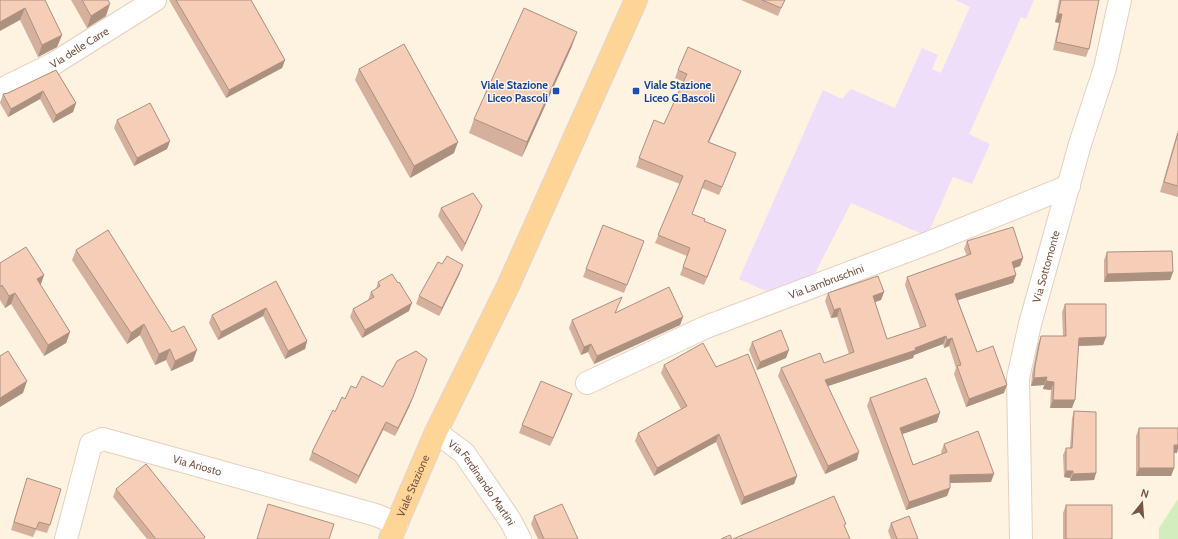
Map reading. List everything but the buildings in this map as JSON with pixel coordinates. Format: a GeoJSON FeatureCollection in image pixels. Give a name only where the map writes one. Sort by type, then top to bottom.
{"type":"FeatureCollection","features":[{"type":"Feature","properties":{"kind":"main road","name":"Viale Stazione"},"geometry":{"type":"LineString","coordinates":[[394,532],[436,432],[508,286],[636,0]]}},
{"type":"Feature","properties":{"kind":"street","name":"Via delle Carre"},"geometry":{"type":"LineString","coordinates":[[0,90],[53,64],[155,0]]}},
{"type":"Feature","properties":{"kind":"street","name":"Via Sottomonte"},"geometry":{"type":"LineString","coordinates":[[1021,539],[1018,378],[1030,324],[1080,144],[1105,68],[1120,0]]}},
{"type":"Feature","properties":{"kind":"street","name":"Via Lambruschini"},"geometry":{"type":"LineString","coordinates":[[587,383],[706,327],[928,243],[1069,186]]}},
{"type":"Feature","properties":{"kind":"street","name":"Via Ferdinando Martini"},"geometry":{"type":"LineString","coordinates":[[436,432],[464,453],[510,520],[520,539]]}},
{"type":"Feature","properties":{"kind":"street","name":"Via Ariosto"},"geometry":{"type":"LineString","coordinates":[[66,539],[91,444],[103,439],[376,515],[394,532]]}},
{"type":"Feature","properties":{"kind":"shaded area"},"geometry":{"type":"Polygon","coordinates":[[[955,0],[1034,0],[1026,19],[1021,17],[969,134],[990,144],[972,184],[953,177],[927,236],[851,203],[811,281],[777,296],[739,279],[823,90],[842,99],[851,89],[895,108],[922,48],[938,55],[932,69],[941,73],[970,7],[955,0]]]}},
{"type":"Feature","properties":{"kind":"green space"},"geometry":{"type":"Polygon","coordinates":[[[1178,499],[1178,539],[1159,539],[1159,528],[1178,499]]]}},
{"type":"Feature","properties":{"kind":"place","name":"Viale Stazione Liceo Pascoli"},"geometry":{"type":"Point","coordinates":[556,91]}},
{"type":"Feature","properties":{"kind":"place","name":"Viale Stazione Liceo G.Bascoli"},"geometry":{"type":"Point","coordinates":[636,91]}}]}
